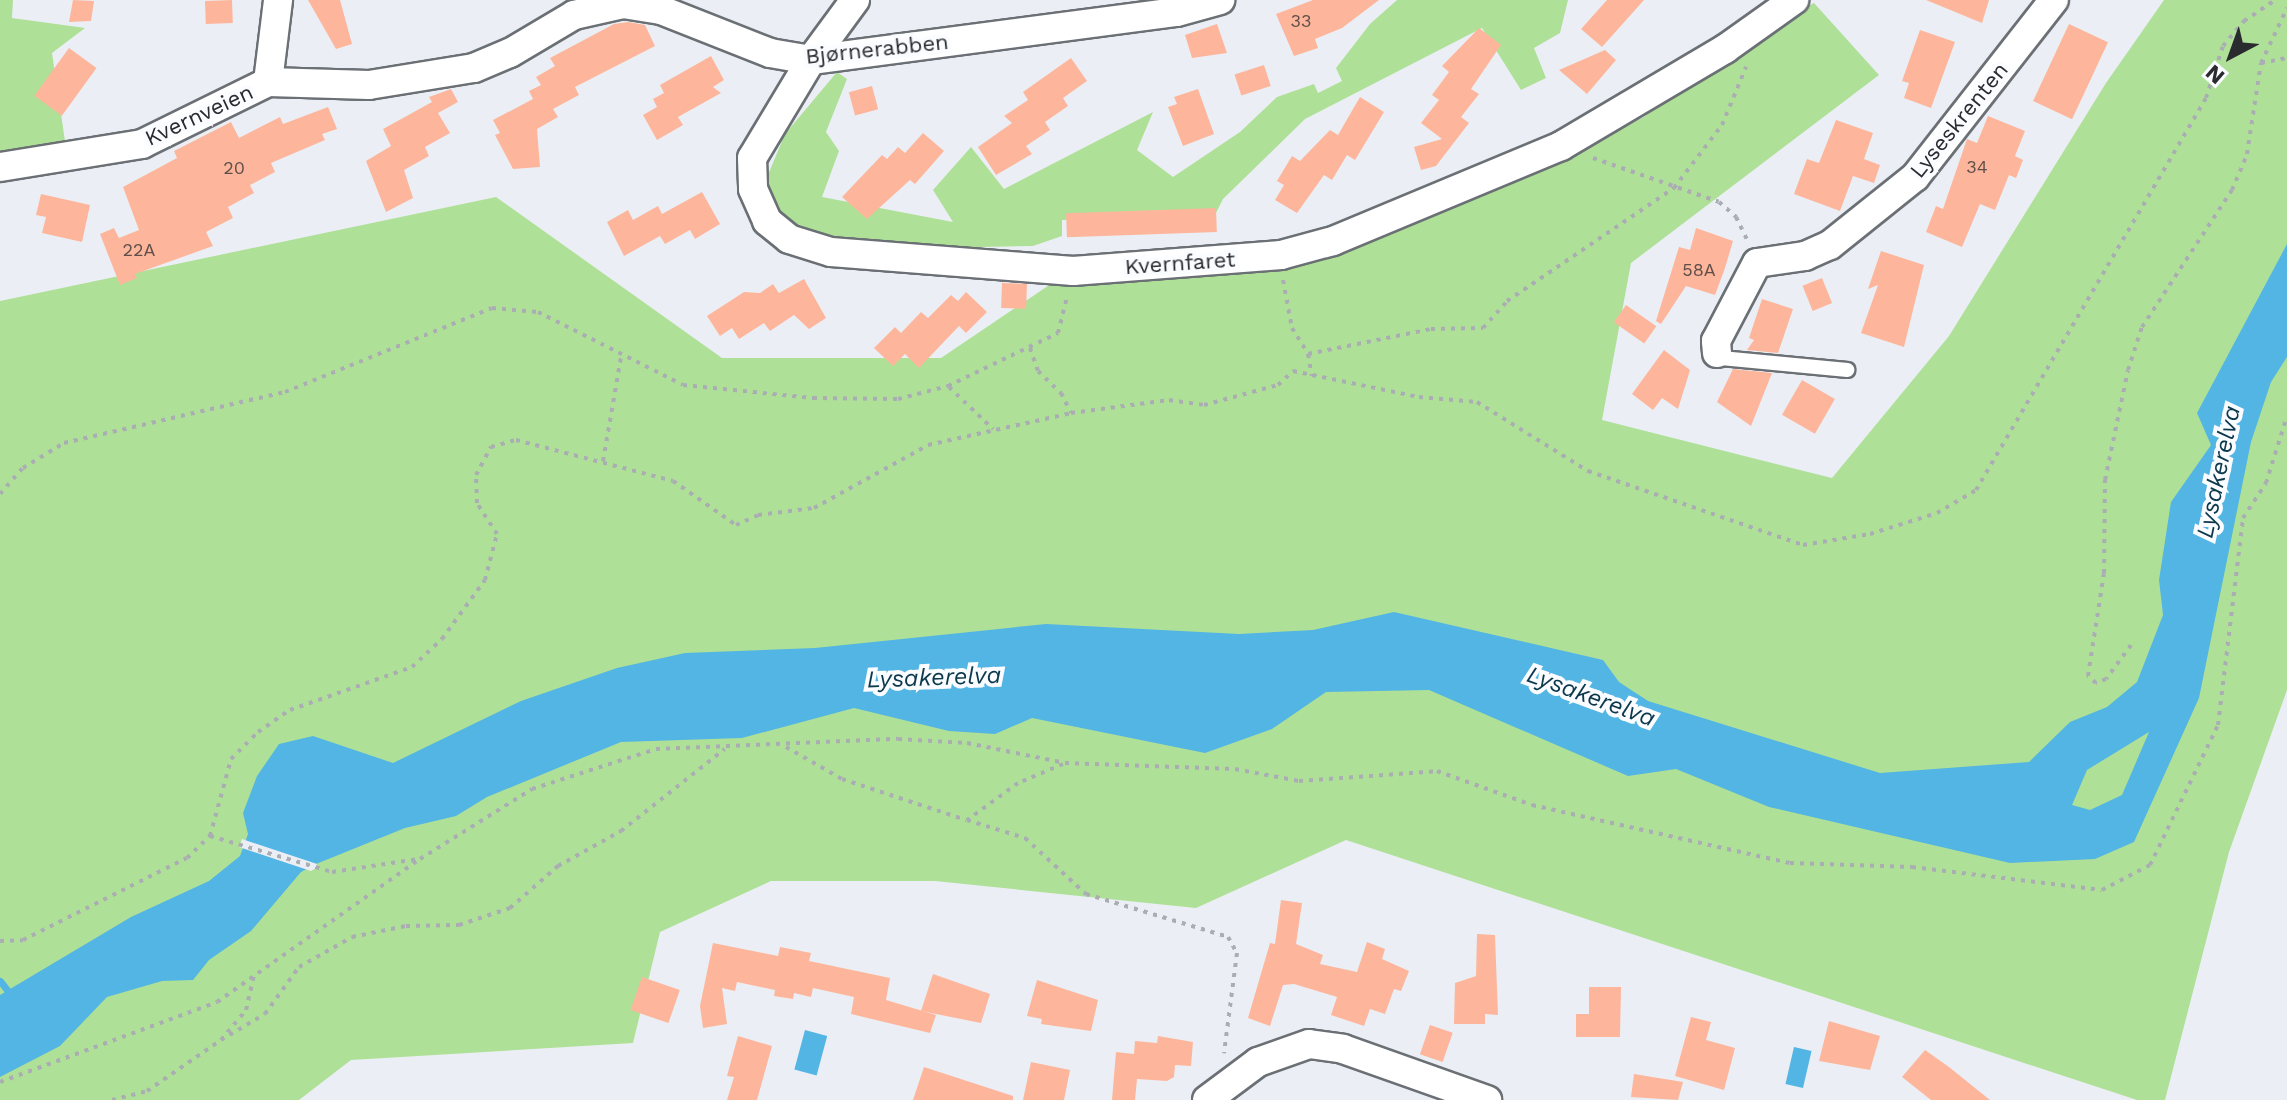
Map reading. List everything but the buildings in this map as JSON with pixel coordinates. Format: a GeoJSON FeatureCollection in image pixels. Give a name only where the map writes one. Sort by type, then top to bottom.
{"type":"FeatureCollection","features":[{"type":"Feature","properties":{"kind":"street","name":"Kvernveien"},"geometry":{"type":"LineString","coordinates":[[0,167],[142,144],[268,82],[278,0]]}},
{"type":"Feature","properties":{"kind":"street","name":"Kvernfaret"},"geometry":{"type":"LineString","coordinates":[[855,0],[811,60],[752,162],[758,206],[789,239],[831,252],[1073,271],[1281,255],[1333,241],[1561,146],[1769,20],[1794,0]]}},
{"type":"Feature","properties":{"kind":"street","name":"Bjørnerabben"},"geometry":{"type":"LineString","coordinates":[[268,82],[369,85],[474,68],[510,53],[574,15],[623,4],[661,10],[770,53],[811,60],[1177,12],[1220,0]]}},
{"type":"Feature","properties":{"kind":"street","name":"Lyseskrenten"},"geometry":{"type":"LineString","coordinates":[[1757,263],[1805,256],[1830,245],[1904,187],[2054,0]]}},
{"type":"Feature","properties":{"kind":"street"},"geometry":{"type":"LineString","coordinates":[[1717,353],[1716,341],[1757,263]]}},
{"type":"Feature","properties":{"kind":"street"},"geometry":{"type":"LineString","coordinates":[[1217,1091],[1284,1050],[1309,1044],[1343,1049],[1487,1100]]}},
{"type":"Feature","properties":{"kind":"lane"},"geometry":{"type":"LineString","coordinates":[[1717,353],[1721,358],[1847,370]]}},
{"type":"Feature","properties":{"kind":"path"},"geometry":{"type":"LineString","coordinates":[[2131,645],[2106,679],[2096,683],[2088,676],[2104,573],[2105,480],[2128,370],[2142,327],[2232,190],[2247,154],[2261,63],[2287,8]]}},
{"type":"Feature","properties":{"kind":"path"},"geometry":{"type":"LineString","coordinates":[[1308,354],[1431,329],[1483,328],[1507,301],[1674,188],[1722,125],[1769,20]]}},
{"type":"Feature","properties":{"kind":"path"},"geometry":{"type":"LineString","coordinates":[[2261,63],[2287,58]]}},
{"type":"Feature","properties":{"kind":"path"},"geometry":{"type":"LineString","coordinates":[[1561,146],[1719,202],[1736,217],[1757,263]]}},
{"type":"Feature","properties":{"kind":"path"},"geometry":{"type":"LineString","coordinates":[[1281,255],[1292,328],[1308,354],[1312,376]]}},
{"type":"Feature","properties":{"kind":"path"},"geometry":{"type":"LineString","coordinates":[[0,494],[23,468],[64,443],[285,392],[492,308],[538,312],[622,357],[683,385],[813,398],[898,399],[948,386],[1058,333],[1073,271]]}},
{"type":"Feature","properties":{"kind":"path"},"geometry":{"type":"LineString","coordinates":[[1030,348],[1038,371],[1061,393],[1071,413]]}},
{"type":"Feature","properties":{"kind":"path"},"geometry":{"type":"LineString","coordinates":[[603,461],[622,357]]}},
{"type":"Feature","properties":{"kind":"path"},"geometry":{"type":"LineString","coordinates":[[0,941],[23,940],[187,858],[210,836],[231,759],[258,732],[290,710],[412,667],[442,639],[485,580],[497,534],[477,503],[476,475],[491,447],[516,440],[673,481],[736,525],[758,515],[814,508],[928,445],[993,429],[948,386]]}},
{"type":"Feature","properties":{"kind":"path"},"geometry":{"type":"LineString","coordinates":[[0,1082],[217,1002],[255,972],[420,859],[532,789],[656,749],[898,739],[967,743],[1065,763],[1235,769],[1299,781],[1437,771],[1532,805],[1790,863],[1912,867],[2102,890],[2150,865],[2218,725],[2243,518],[2266,483],[2287,416]]}},
{"type":"Feature","properties":{"kind":"path"},"geometry":{"type":"LineString","coordinates":[[784,746],[842,779],[1025,838],[1086,894],[1228,937],[1237,953],[1217,1091]]}},
{"type":"Feature","properties":{"kind":"path"},"geometry":{"type":"LineString","coordinates":[[112,1100],[147,1091],[265,1014],[299,967],[352,937],[406,926],[459,925],[510,908],[558,866],[621,831],[726,747]]}},
{"type":"Feature","properties":{"kind":"path"},"geometry":{"type":"LineString","coordinates":[[967,820],[1018,783],[1065,763]]}},
{"type":"Feature","properties":{"kind":"path"},"geometry":{"type":"LineString","coordinates":[[210,836],[240,842],[332,872],[420,859]]}},
{"type":"Feature","properties":{"kind":"path"},"geometry":{"type":"LineString","coordinates":[[221,1040],[246,1010],[255,972]]}},
{"type":"Feature","properties":{"kind":"green space"},"geometry":{"type":"Polygon","coordinates":[[[0,0],[13,0],[12,18],[85,28],[52,53],[65,141],[0,151],[0,0]]]}},
{"type":"Feature","properties":{"kind":"green space"},"geometry":{"type":"Polygon","coordinates":[[[1397,0],[1568,0],[1560,33],[1534,48],[1546,78],[1521,90],[1482,28],[1305,119],[1223,199],[1215,215],[1062,220],[1062,236],[1033,246],[930,248],[828,236],[781,218],[760,194],[785,134],[837,72],[847,79],[826,132],[839,151],[822,197],[953,222],[933,190],[971,147],[1004,189],[1153,112],[1137,150],[1173,177],[1240,132],[1277,97],[1314,84],[1318,93],[1342,81],[1336,68],[1370,24],[1397,0]]]}},
{"type":"Feature","properties":{"kind":"green space"},"geometry":{"type":"Polygon","coordinates":[[[2164,0],[2287,0],[2287,690],[2229,852],[2165,1100],[2137,1100],[1346,840],[1196,908],[935,881],[771,881],[660,932],[633,1043],[351,1060],[299,1100],[0,1100],[0,301],[496,197],[722,358],[941,358],[1067,273],[1342,248],[1495,188],[1644,117],[1725,49],[1814,3],[1879,75],[1631,263],[1602,420],[1832,478],[1949,336],[2106,83],[2164,0]]]}},
{"type":"Feature","properties":{"kind":"water","name":"Lysakerelva"},"geometry":{"type":"Polygon","coordinates":[[[2287,244],[2287,357],[2271,382],[2251,442],[2199,698],[2134,842],[2095,859],[2010,863],[1769,807],[1676,769],[1628,776],[1429,690],[1326,692],[1272,729],[1205,753],[1032,718],[995,734],[949,731],[854,708],[742,738],[621,742],[487,797],[456,816],[405,828],[316,864],[301,872],[251,931],[209,960],[193,980],[162,981],[107,997],[60,1046],[0,1077],[0,995],[131,917],[209,881],[240,856],[248,834],[243,813],[257,776],[279,744],[313,736],[393,763],[521,701],[617,668],[685,653],[815,648],[1046,624],[1239,634],[1313,630],[1394,612],[1603,660],[1619,682],[1648,701],[1880,773],[2029,762],[2070,722],[2107,707],[2137,682],[2163,615],[2159,580],[2171,502],[2211,445],[2197,413],[2287,244]],[[2149,732],[2087,770],[2072,805],[2090,810],[2122,795],[2149,732]]]}},
{"type":"Feature","properties":{"kind":"water"},"geometry":{"type":"Polygon","coordinates":[[[805,1030],[827,1036],[817,1076],[794,1070],[805,1030]]]}},
{"type":"Feature","properties":{"kind":"water"},"geometry":{"type":"Polygon","coordinates":[[[1794,1047],[1812,1051],[1803,1088],[1785,1084],[1794,1047]]]}},
{"type":"Feature","properties":{"kind":"pier"},"geometry":{"type":"Polygon","coordinates":[[[242,839],[317,864],[316,868],[311,871],[239,847],[242,839]]]}},
{"type":"Feature","properties":{"kind":"waterway"},"geometry":{"type":"LineString","coordinates":[[0,981],[11,995]]}}]}
